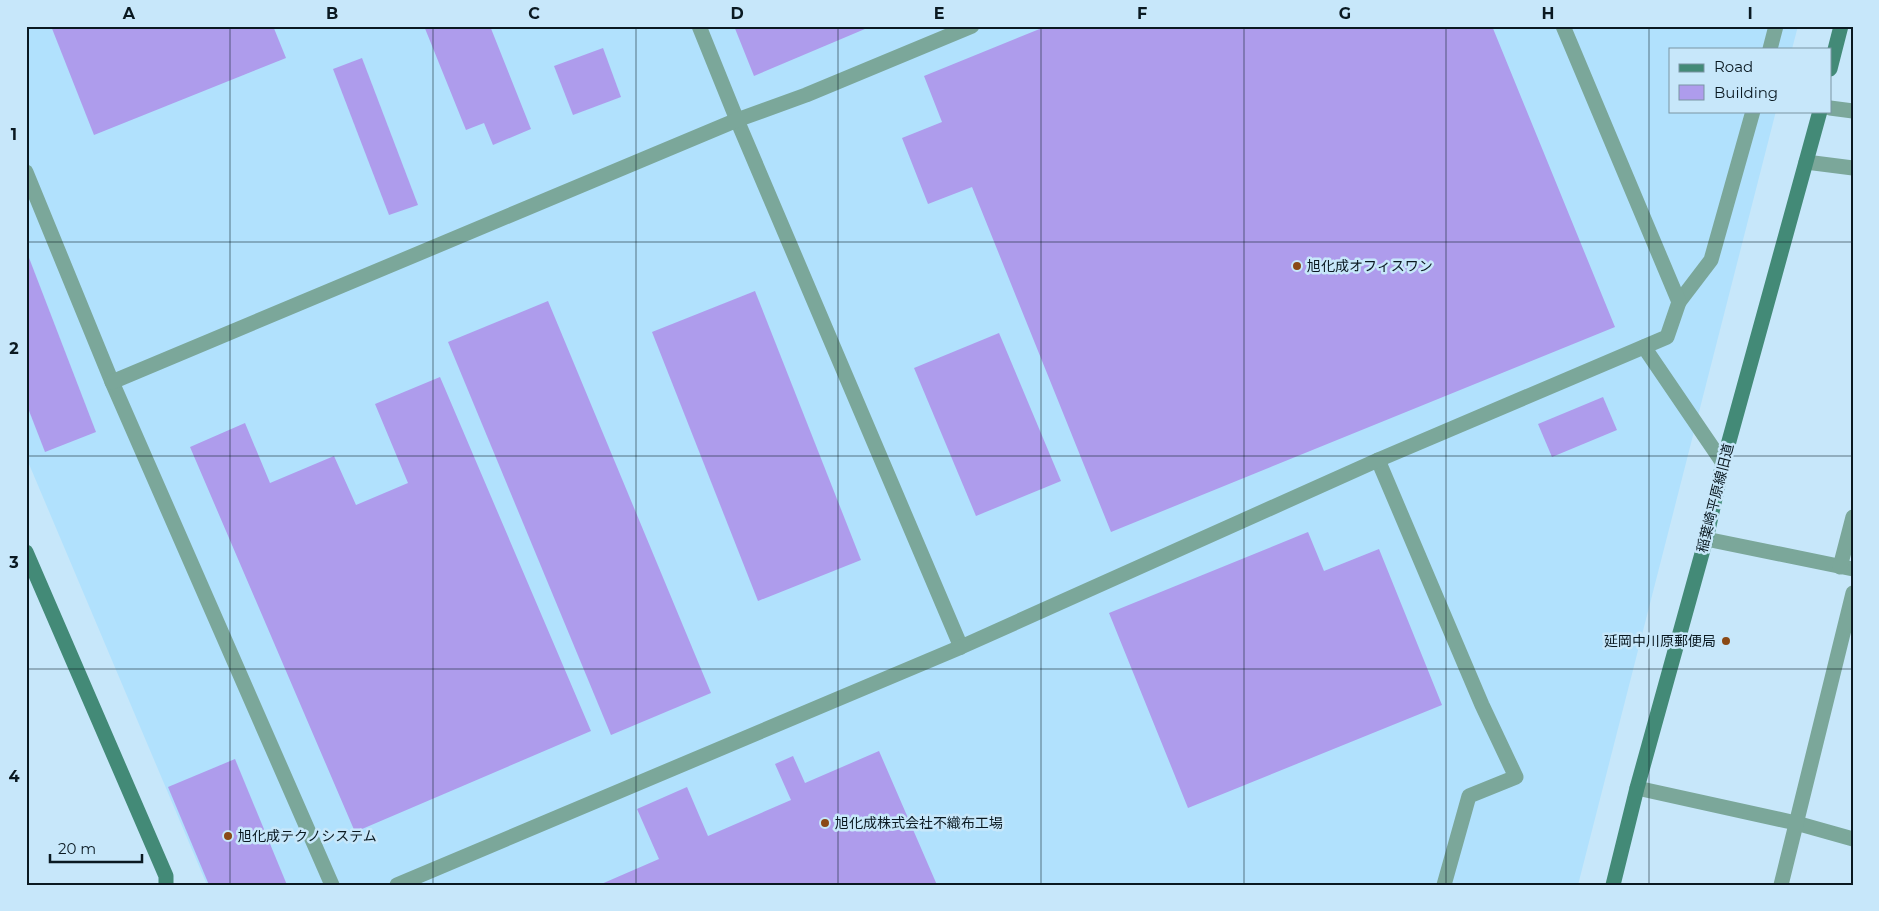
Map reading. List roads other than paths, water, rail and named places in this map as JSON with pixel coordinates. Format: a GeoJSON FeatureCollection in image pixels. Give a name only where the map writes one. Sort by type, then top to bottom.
{"type":"FeatureCollection","features":[{"type":"Feature","properties":{"kind":"street"},"geometry":{"type":"LineString","coordinates":[[700,26],[737,120],[961,647]]}},
{"type":"Feature","properties":{"kind":"street"},"geometry":{"type":"LineString","coordinates":[[112,382],[737,120],[806,95],[972,26]]}},
{"type":"Feature","properties":{"kind":"street"},"geometry":{"type":"LineString","coordinates":[[1563,26],[1679,302]]}},
{"type":"Feature","properties":{"kind":"street"},"geometry":{"type":"LineString","coordinates":[[1770,48],[1776,26]]}},
{"type":"Feature","properties":{"kind":"street"},"geometry":{"type":"LineString","coordinates":[[1832,61],[1841,26]]}},
{"type":"Feature","properties":{"kind":"street"},"geometry":{"type":"LineString","coordinates":[[1832,108],[1853,111]]}},
{"type":"Feature","properties":{"kind":"street"},"geometry":{"type":"LineString","coordinates":[[397,885],[961,647],[1378,460],[1667,337],[1679,302],[1711,260],[1753,112]]}},
{"type":"Feature","properties":{"kind":"street","name":"稲葉崎平原線旧道"},"geometry":{"type":"LineString","coordinates":[[1613,885],[1637,788],[1706,539],[1723,463],[1820,112]]}},
{"type":"Feature","properties":{"kind":"street"},"geometry":{"type":"LineString","coordinates":[[1806,162],[1853,168]]}},
{"type":"Feature","properties":{"kind":"street"},"geometry":{"type":"LineString","coordinates":[[26,172],[112,382],[332,885]]}},
{"type":"Feature","properties":{"kind":"street"},"geometry":{"type":"LineString","coordinates":[[1644,346],[1723,463]]}},
{"type":"Feature","properties":{"kind":"street"},"geometry":{"type":"LineString","coordinates":[[1378,460],[1482,705],[1516,777],[1469,796],[1444,885]]}},
{"type":"Feature","properties":{"kind":"street"},"geometry":{"type":"LineString","coordinates":[[1706,539],[1846,568],[1853,516]]}},
{"type":"Feature","properties":{"kind":"street"},"geometry":{"type":"LineString","coordinates":[[26,552],[167,882]]}},
{"type":"Feature","properties":{"kind":"street"},"geometry":{"type":"LineString","coordinates":[[1781,885],[1853,593]]}},
{"type":"Feature","properties":{"kind":"street"},"geometry":{"type":"LineString","coordinates":[[1637,788],[1796,823],[1853,839]]}},
{"type":"Feature","properties":{"kind":"place","name":"旭化成オフィスワン"},"geometry":{"type":"Point","coordinates":[1297,266]}},
{"type":"Feature","properties":{"kind":"place","name":"延岡中川原郵便局"},"geometry":{"type":"Point","coordinates":[1726,641]}},
{"type":"Feature","properties":{"kind":"place","name":"旭化成株式会社不織布工場"},"geometry":{"type":"Point","coordinates":[825,823]}},
{"type":"Feature","properties":{"kind":"place","name":"旭化成テクノシステム"},"geometry":{"type":"Point","coordinates":[228,836]}}]}
